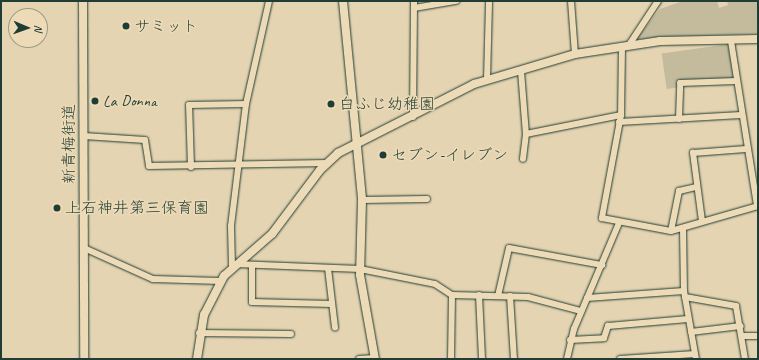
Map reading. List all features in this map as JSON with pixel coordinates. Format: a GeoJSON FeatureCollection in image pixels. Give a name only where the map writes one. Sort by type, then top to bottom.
{"type":"FeatureCollection","features":[{"type":"Feature","properties":{"kind":"street","name":"新青梅街道"},"geometry":{"type":"LineString","coordinates":[[84,1],[84,359]]}},
{"type":"Feature","properties":{"kind":"street"},"geometry":{"type":"LineString","coordinates":[[233,266],[231,226],[246,104],[269,1]]}},
{"type":"Feature","properties":{"kind":"street"},"geometry":{"type":"LineString","coordinates":[[342,1],[358,143],[362,200],[360,269],[375,359],[358,359]]}},
{"type":"Feature","properties":{"kind":"street"},"geometry":{"type":"LineString","coordinates":[[413,118],[414,1]]}},
{"type":"Feature","properties":{"kind":"street"},"geometry":{"type":"LineString","coordinates":[[414,8],[456,1]]}},
{"type":"Feature","properties":{"kind":"street"},"geometry":{"type":"LineString","coordinates":[[487,80],[489,1]]}},
{"type":"Feature","properties":{"kind":"street"},"geometry":{"type":"LineString","coordinates":[[571,1],[575,54]]}},
{"type":"Feature","properties":{"kind":"street"},"geometry":{"type":"LineString","coordinates":[[658,1],[626,46],[621,115],[601,215],[619,223],[671,231],[758,206],[740,115],[731,41]]}},
{"type":"Feature","properties":{"kind":"street"},"geometry":{"type":"LineString","coordinates":[[197,359],[199,333],[220,281],[233,266],[272,234],[327,163],[358,143],[413,118],[487,80],[575,54],[626,46],[758,39]]}},
{"type":"Feature","properties":{"kind":"street"},"geometry":{"type":"LineString","coordinates":[[521,71],[526,134],[523,159]]}},
{"type":"Feature","properties":{"kind":"street"},"geometry":{"type":"LineString","coordinates":[[679,119],[680,83],[736,81]]}},
{"type":"Feature","properties":{"kind":"street"},"geometry":{"type":"LineString","coordinates":[[191,167],[189,105],[246,104]]}},
{"type":"Feature","properties":{"kind":"street"},"geometry":{"type":"LineString","coordinates":[[526,134],[621,115]]}},
{"type":"Feature","properties":{"kind":"street"},"geometry":{"type":"LineString","coordinates":[[619,122],[740,115]]}},
{"type":"Feature","properties":{"kind":"street"},"geometry":{"type":"LineString","coordinates":[[84,136],[145,140],[149,166],[191,167],[327,163]]}},
{"type":"Feature","properties":{"kind":"street"},"geometry":{"type":"LineString","coordinates":[[702,221],[696,187],[693,153],[746,149]]}},
{"type":"Feature","properties":{"kind":"street"},"geometry":{"type":"LineString","coordinates":[[671,231],[679,190],[696,187]]}},
{"type":"Feature","properties":{"kind":"street"},"geometry":{"type":"LineString","coordinates":[[362,200],[427,199]]}},
{"type":"Feature","properties":{"kind":"street"},"geometry":{"type":"LineString","coordinates":[[567,359],[570,340],[581,311],[588,298],[619,223]]}},
{"type":"Feature","properties":{"kind":"street"},"geometry":{"type":"LineString","coordinates":[[620,359],[695,357],[685,294],[684,228]]}},
{"type":"Feature","properties":{"kind":"street"},"geometry":{"type":"LineString","coordinates":[[84,248],[153,279],[220,281]]}},
{"type":"Feature","properties":{"kind":"street"},"geometry":{"type":"LineString","coordinates":[[498,296],[509,248],[602,265]]}},
{"type":"Feature","properties":{"kind":"street"},"geometry":{"type":"LineString","coordinates":[[233,266],[360,269],[435,284],[452,295],[510,296],[581,311]]}},
{"type":"Feature","properties":{"kind":"street"},"geometry":{"type":"LineString","coordinates":[[252,266],[252,302],[332,304]]}},
{"type":"Feature","properties":{"kind":"street"},"geometry":{"type":"LineString","coordinates":[[328,268],[335,328]]}},
{"type":"Feature","properties":{"kind":"street"},"geometry":{"type":"LineString","coordinates":[[588,298],[685,294],[735,305],[741,326],[745,359]]}},
{"type":"Feature","properties":{"kind":"street"},"geometry":{"type":"LineString","coordinates":[[451,359],[452,295]]}},
{"type":"Feature","properties":{"kind":"street"},"geometry":{"type":"LineString","coordinates":[[480,295],[482,359]]}},
{"type":"Feature","properties":{"kind":"street"},"geometry":{"type":"LineString","coordinates":[[510,296],[514,359]]}},
{"type":"Feature","properties":{"kind":"street"},"geometry":{"type":"LineString","coordinates":[[570,340],[604,338],[608,326],[688,319]]}},
{"type":"Feature","properties":{"kind":"street"},"geometry":{"type":"LineString","coordinates":[[691,332],[741,326]]}},
{"type":"Feature","properties":{"kind":"street"},"geometry":{"type":"LineString","coordinates":[[199,333],[291,334]]}},
{"type":"Feature","properties":{"kind":"street"},"geometry":{"type":"LineString","coordinates":[[742,336],[758,336]]}},
{"type":"Feature","properties":{"kind":"shaded area"},"geometry":{"type":"Polygon","coordinates":[[[683,1],[717,1],[719,8],[728,5],[727,1],[758,1],[758,34],[636,39],[660,9],[683,1]]]}},
{"type":"Feature","properties":{"kind":"shaded area"},"geometry":{"type":"Polygon","coordinates":[[[729,44],[734,80],[667,89],[662,53],[729,44]]]}},
{"type":"Feature","properties":{"kind":"place","name":"サミット"},"geometry":{"type":"Point","coordinates":[126,26]}},
{"type":"Feature","properties":{"kind":"place","name":"La Donna"},"geometry":{"type":"Point","coordinates":[95,101]}},
{"type":"Feature","properties":{"kind":"place","name":"白ふじ幼稚園"},"geometry":{"type":"Point","coordinates":[331,104]}},
{"type":"Feature","properties":{"kind":"place","name":"セブン-イレブン"},"geometry":{"type":"Point","coordinates":[383,155]}},
{"type":"Feature","properties":{"kind":"place","name":"上石神井第三保育園"},"geometry":{"type":"Point","coordinates":[57,208]}}]}
